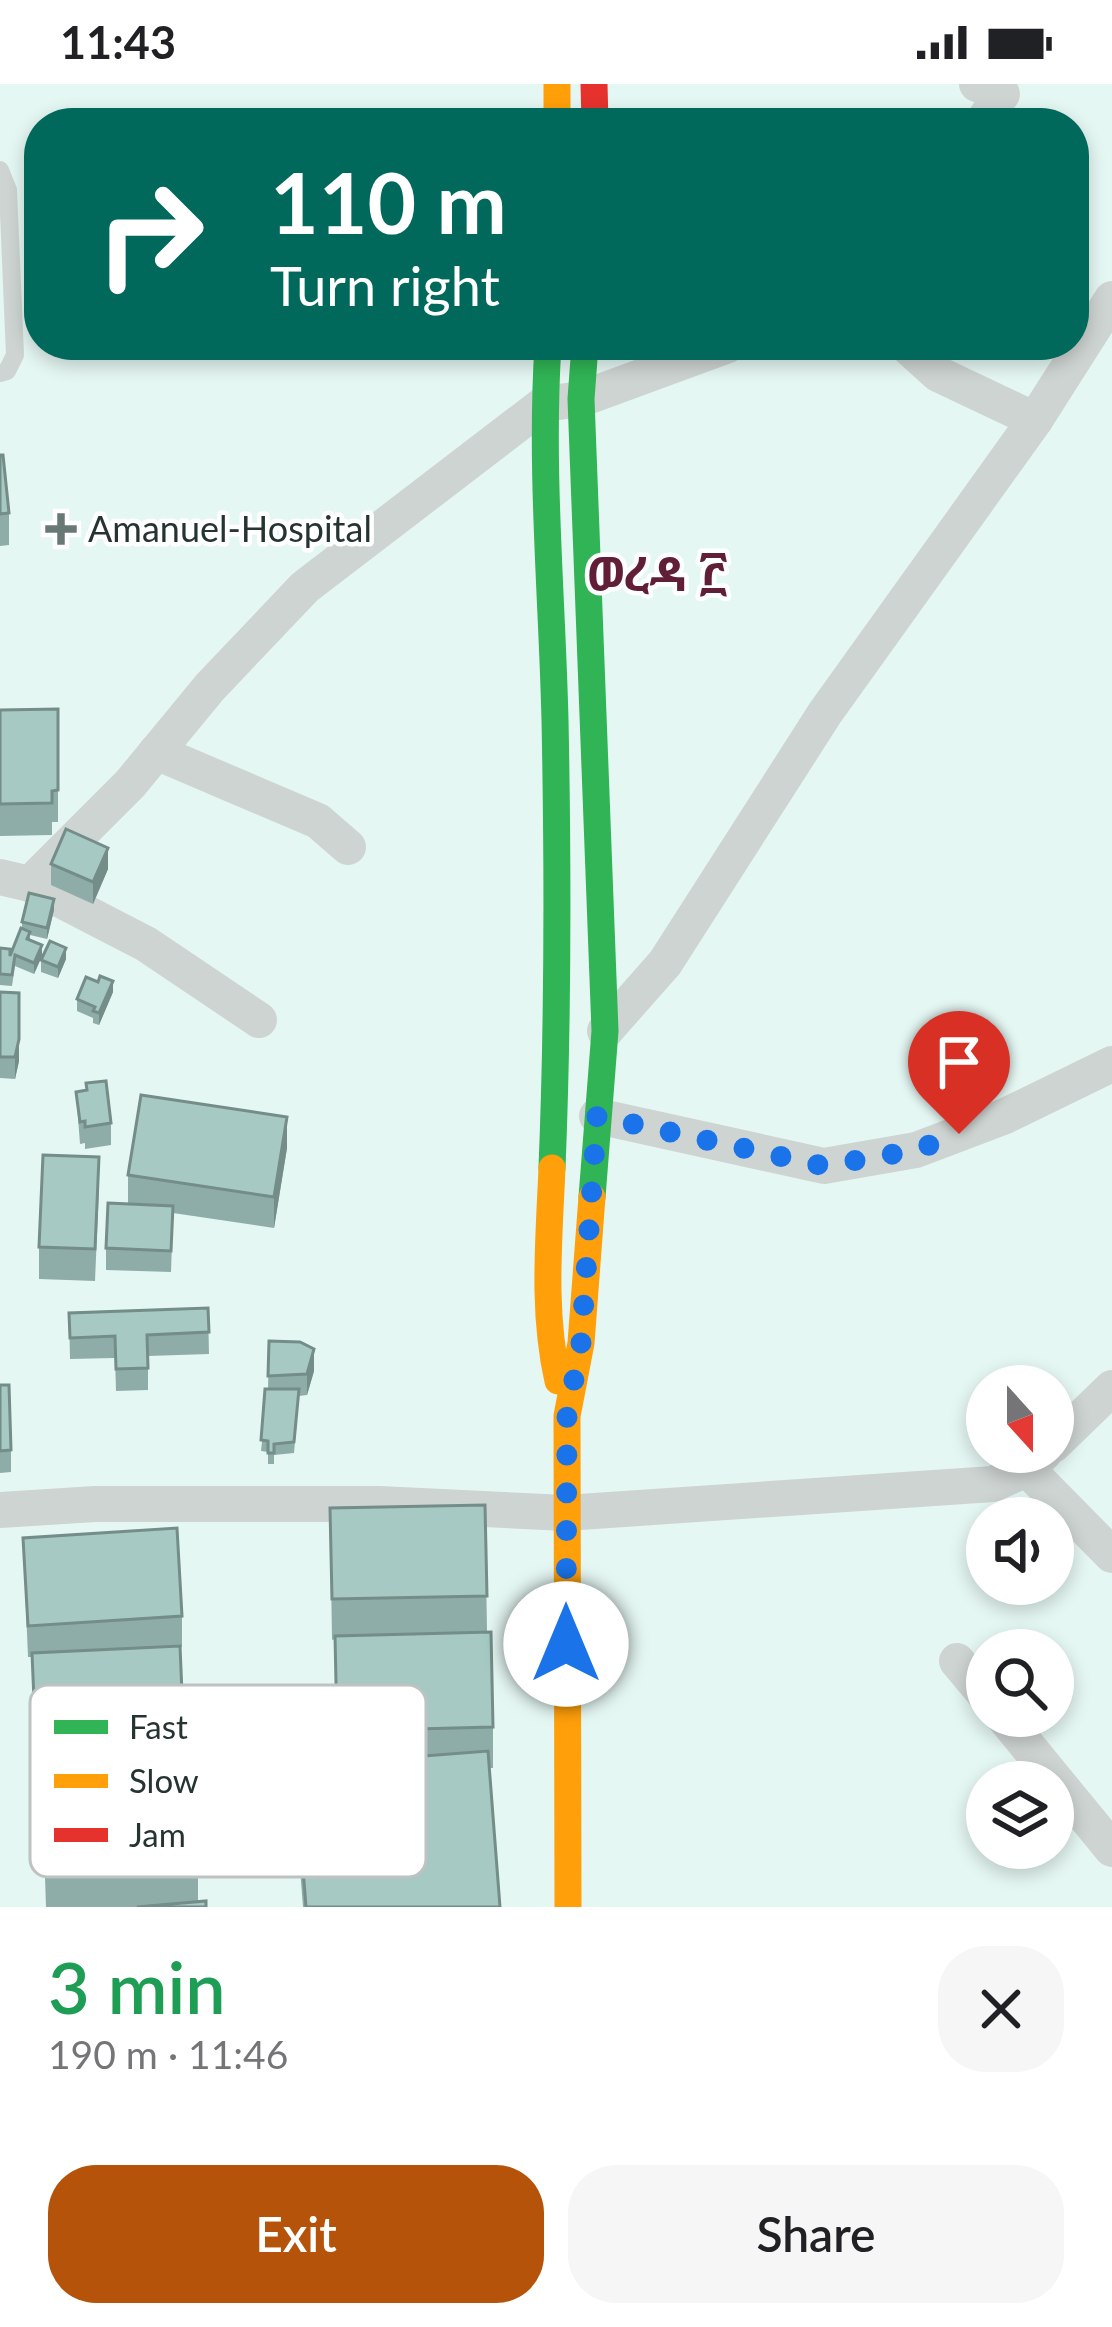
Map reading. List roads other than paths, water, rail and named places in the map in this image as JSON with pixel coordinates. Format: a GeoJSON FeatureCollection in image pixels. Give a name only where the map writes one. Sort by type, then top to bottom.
{"type":"FeatureCollection","features":[{"type":"Feature","properties":{"kind":"main road"},"geometry":{"type":"LineString","coordinates":[[550,1907],[557,1512],[581,1343],[605,1031],[563,402],[552,360]]}},
{"type":"Feature","properties":{"kind":"main road"},"geometry":{"type":"LineString","coordinates":[[568,1907],[547,1292],[556,1064],[555,766],[563,402],[579,360]]}},
{"type":"Feature","properties":{"kind":"main road"},"geometry":{"type":"LineString","coordinates":[[549,1341],[567,1416]]}},
{"type":"Feature","properties":{"kind":"street"},"geometry":{"type":"LineString","coordinates":[[977,84],[1002,94],[992,108]]}},
{"type":"Feature","properties":{"kind":"street"},"geometry":{"type":"LineString","coordinates":[[1089,335],[1112,299]]}},
{"type":"Feature","properties":{"kind":"street"},"geometry":{"type":"LineString","coordinates":[[259,1020],[146,944],[15,880],[130,784],[210,687],[305,587],[563,402],[685,360]]}},
{"type":"Feature","properties":{"kind":"street"},"geometry":{"type":"LineString","coordinates":[[923,360],[938,374],[1034,420]]}},
{"type":"Feature","properties":{"kind":"street"},"geometry":{"type":"LineString","coordinates":[[605,1031],[665,963],[824,713],[1073,360]]}},
{"type":"Feature","properties":{"kind":"street"},"geometry":{"type":"LineString","coordinates":[[156,752],[318,821],[348,847]]}},
{"type":"Feature","properties":{"kind":"street"},"geometry":{"type":"LineString","coordinates":[[597,1116],[824,1166],[916,1150],[1003,1117],[1112,1064]]}},
{"type":"Feature","properties":{"kind":"street"},"geometry":{"type":"LineString","coordinates":[[1074,1427],[1107,1399]]}},
{"type":"Feature","properties":{"kind":"street"},"geometry":{"type":"LineString","coordinates":[[0,1510],[95,1504],[332,1504],[557,1512],[943,1490],[993,1484],[1012,1473]]}},
{"type":"Feature","properties":{"kind":"street"},"geometry":{"type":"LineString","coordinates":[[1055,1473],[1112,1555]]}},
{"type":"Feature","properties":{"kind":"street"},"geometry":{"type":"LineString","coordinates":[[957,1661],[966,1672]]}},
{"type":"Feature","properties":{"kind":"street"},"geometry":{"type":"LineString","coordinates":[[1020,1737],[1112,1849]]}},
{"type":"Feature","properties":{"kind":"lane"},"geometry":{"type":"LineString","coordinates":[[0,170],[8,190],[15,356],[7,371],[0,373]]}},
{"type":"Feature","properties":{"kind":"place","name":"Amanuel-Hospital"},"geometry":{"type":"Point","coordinates":[61,529]}},
{"type":"Feature","properties":{"kind":"district","name":"ወረዳ ፫"},"geometry":{"type":"Point","coordinates":[657,574]}}]}
